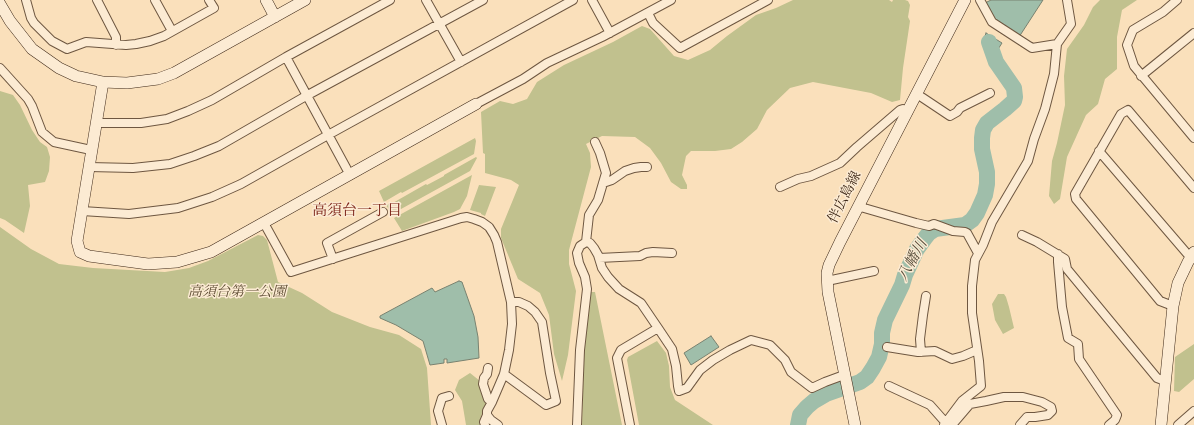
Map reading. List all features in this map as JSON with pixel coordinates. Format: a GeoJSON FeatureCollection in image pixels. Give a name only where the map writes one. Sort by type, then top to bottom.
{"type":"FeatureCollection","features":[{"type":"Feature","properties":{"kind":"street"},"geometry":{"type":"LineString","coordinates":[[26,0],[34,23],[60,46],[67,49],[86,42],[116,45],[136,44],[150,41],[214,8],[209,0]]}},
{"type":"Feature","properties":{"kind":"street"},"geometry":{"type":"LineString","coordinates":[[97,0],[116,37],[116,45]]}},
{"type":"Feature","properties":{"kind":"street"},"geometry":{"type":"LineString","coordinates":[[155,0],[172,31]]}},
{"type":"Feature","properties":{"kind":"street"},"geometry":{"type":"LineString","coordinates":[[266,0],[275,17]]}},
{"type":"Feature","properties":{"kind":"street"},"geometry":{"type":"LineString","coordinates":[[2,10],[32,48],[59,68],[76,76],[103,82],[127,84],[141,82],[174,73],[306,0]]}},
{"type":"Feature","properties":{"kind":"street"},"geometry":{"type":"LineString","coordinates":[[96,123],[141,124],[167,119],[212,100],[286,57],[390,0]]}},
{"type":"Feature","properties":{"kind":"street"},"geometry":{"type":"LineString","coordinates":[[426,0],[460,62]]}},
{"type":"Feature","properties":{"kind":"street"},"geometry":{"type":"LineString","coordinates":[[89,167],[133,168],[170,164],[219,146],[306,96],[483,0]]}},
{"type":"Feature","properties":{"kind":"street"},"geometry":{"type":"LineString","coordinates":[[82,211],[128,214],[178,208],[212,197],[241,184],[573,0]]}},
{"type":"Feature","properties":{"kind":"street"},"geometry":{"type":"LineString","coordinates":[[592,0],[610,33]]}},
{"type":"Feature","properties":{"kind":"street"},"geometry":{"type":"LineString","coordinates":[[103,82],[77,241],[80,252],[89,256],[148,264],[177,262],[211,252],[523,79],[547,63],[610,33],[671,0]]}},
{"type":"Feature","properties":{"kind":"street"},"geometry":{"type":"LineString","coordinates":[[648,13],[653,23],[680,48],[768,0]]}},
{"type":"Feature","properties":{"kind":"street","name":"伴広島線"},"geometry":{"type":"LineString","coordinates":[[854,425],[828,292],[827,273],[831,260],[965,0]]}},
{"type":"Feature","properties":{"kind":"street"},"geometry":{"type":"LineString","coordinates":[[980,0],[992,22],[1032,48],[1058,44]]}},
{"type":"Feature","properties":{"kind":"street"},"geometry":{"type":"LineString","coordinates":[[948,424],[962,401],[981,386],[978,350],[972,313],[972,286],[975,260],[992,222],[1028,161],[1045,109],[1054,74],[1058,44],[1072,24],[1067,0]]}},
{"type":"Feature","properties":{"kind":"street"},"geometry":{"type":"LineString","coordinates":[[1177,0],[1163,12],[1133,30],[1127,46],[1134,66],[1194,138]]}},
{"type":"Feature","properties":{"kind":"street"},"geometry":{"type":"LineString","coordinates":[[1142,76],[1194,33]]}},
{"type":"Feature","properties":{"kind":"street"},"geometry":{"type":"LineString","coordinates":[[286,57],[350,175]]}},
{"type":"Feature","properties":{"kind":"street"},"geometry":{"type":"LineString","coordinates":[[0,68],[28,99],[42,132],[54,142],[91,150]]}},
{"type":"Feature","properties":{"kind":"street"},"geometry":{"type":"LineString","coordinates":[[917,94],[950,116],[957,112],[960,108],[990,93]]}},
{"type":"Feature","properties":{"kind":"street"},"geometry":{"type":"LineString","coordinates":[[780,186],[811,176],[840,164],[857,147],[900,110],[903,109],[908,112]]}},
{"type":"Feature","properties":{"kind":"street"},"geometry":{"type":"LineString","coordinates":[[1173,306],[1160,301],[1076,199],[1075,194],[1121,114],[1128,110],[1194,188]]}},
{"type":"Feature","properties":{"kind":"street"},"geometry":{"type":"LineString","coordinates":[[577,425],[580,350],[587,289],[585,277],[579,263],[577,253],[580,246],[586,242],[589,215],[598,200],[606,174],[596,142]]}},
{"type":"Feature","properties":{"kind":"street"},"geometry":{"type":"LineString","coordinates":[[1099,151],[1192,260],[1178,283],[1173,306],[1161,425]]}},
{"type":"Feature","properties":{"kind":"street"},"geometry":{"type":"LineString","coordinates":[[604,183],[612,180],[625,171],[641,167],[647,168]]}},
{"type":"Feature","properties":{"kind":"street"},"geometry":{"type":"LineString","coordinates":[[859,205],[864,208],[916,223],[929,226],[935,224],[950,230],[967,233],[978,253]]}},
{"type":"Feature","properties":{"kind":"street"},"geometry":{"type":"LineString","coordinates":[[333,259],[327,243],[382,212]]}},
{"type":"Feature","properties":{"kind":"street"},"geometry":{"type":"LineString","coordinates":[[264,223],[291,272],[456,219],[467,217],[486,225],[494,235],[497,242],[511,302],[512,330],[504,374],[487,411],[484,422],[485,425]]}},
{"type":"Feature","properties":{"kind":"street"},"geometry":{"type":"LineString","coordinates":[[1022,234],[1065,259],[1067,269],[1157,378],[1165,382]]}},
{"type":"Feature","properties":{"kind":"street"},"geometry":{"type":"LineString","coordinates":[[586,242],[594,248],[608,277],[619,288],[641,302],[672,349],[679,391],[687,388],[700,370],[713,360],[751,340],[770,345],[785,360],[791,372],[812,388],[830,380],[846,383]]}},
{"type":"Feature","properties":{"kind":"street"},"geometry":{"type":"LineString","coordinates":[[599,258],[640,256],[653,252],[672,253]]}},
{"type":"Feature","properties":{"kind":"street"},"geometry":{"type":"LineString","coordinates":[[1058,254],[1062,307],[1068,338],[1078,344],[1079,359],[1117,415],[1115,420],[1109,425]]}},
{"type":"Feature","properties":{"kind":"street"},"geometry":{"type":"LineString","coordinates":[[827,282],[874,271]]}},
{"type":"Feature","properties":{"kind":"street"},"geometry":{"type":"LineString","coordinates":[[921,352],[920,339],[926,296]]}},
{"type":"Feature","properties":{"kind":"street"},"geometry":{"type":"LineString","coordinates":[[504,374],[546,405],[556,401],[542,322],[535,312],[528,306],[519,302],[511,302]]}},
{"type":"Feature","properties":{"kind":"street"},"geometry":{"type":"LineString","coordinates":[[630,425],[617,358],[620,350],[658,328]]}},
{"type":"Feature","properties":{"kind":"street"},"geometry":{"type":"LineString","coordinates":[[887,347],[921,352],[935,351],[955,359],[978,350]]}},
{"type":"Feature","properties":{"kind":"street"},"geometry":{"type":"LineString","coordinates":[[488,368],[483,384],[488,399],[492,402]]}},
{"type":"Feature","properties":{"kind":"street"},"geometry":{"type":"LineString","coordinates":[[889,386],[930,405],[948,424]]}},
{"type":"Feature","properties":{"kind":"street"},"geometry":{"type":"LineString","coordinates":[[442,425],[438,411],[442,398],[449,396]]}},
{"type":"Feature","properties":{"kind":"street"},"geometry":{"type":"LineString","coordinates":[[948,424],[970,404],[1004,397],[1023,397],[1051,406],[1052,411],[1048,415],[1027,417],[1020,425]]}},
{"type":"Feature","properties":{"kind":"street"},"geometry":{"type":"LineString","coordinates":[[1178,425],[1194,411]]}},
{"type":"Feature","properties":{"kind":"street"},"geometry":{"type":"LineString","coordinates":[[487,414],[491,420],[498,425]]}},
{"type":"Feature","properties":{"kind":"green space"},"geometry":{"type":"Polygon","coordinates":[[[793,0],[908,1],[910,5],[908,17],[910,21],[900,100],[892,102],[871,93],[813,82],[790,88],[767,110],[757,129],[731,149],[691,151],[686,156],[682,175],[687,185],[687,189],[681,189],[671,182],[661,163],[650,148],[635,137],[602,136],[586,144],[590,153],[591,167],[569,250],[569,264],[576,291],[568,355],[562,381],[554,354],[549,315],[540,293],[518,279],[501,238],[501,229],[519,185],[511,180],[485,173],[485,154],[483,153],[481,112],[500,101],[513,104],[527,99],[537,82],[564,65],[613,42],[642,26],[650,29],[674,56],[688,60],[710,50],[756,15],[793,0]]]}},
{"type":"Feature","properties":{"kind":"green space"},"geometry":{"type":"Polygon","coordinates":[[[1100,0],[1137,0],[1122,10],[1117,37],[1117,69],[1105,79],[1098,104],[1086,115],[1067,157],[1060,199],[1054,204],[1049,196],[1052,161],[1065,105],[1064,76],[1067,49],[1084,25],[1093,7],[1100,0]]]}},
{"type":"Feature","properties":{"kind":"green space"},"geometry":{"type":"Polygon","coordinates":[[[0,91],[13,95],[20,105],[32,130],[40,142],[47,147],[50,157],[49,171],[45,182],[28,185],[30,206],[24,233],[0,218],[0,91]]]}},
{"type":"Feature","properties":{"kind":"green space"},"geometry":{"type":"Polygon","coordinates":[[[475,138],[474,154],[384,202],[379,191],[475,138]]]}},
{"type":"Feature","properties":{"kind":"green space"},"geometry":{"type":"Polygon","coordinates":[[[476,157],[477,158],[470,171],[392,214],[386,205],[391,204],[426,184],[427,185],[444,176],[476,157]]]}},
{"type":"Feature","properties":{"kind":"green space"},"geometry":{"type":"Polygon","coordinates":[[[472,175],[467,196],[460,209],[402,231],[394,218],[472,175]]]}},
{"type":"Feature","properties":{"kind":"green space"},"geometry":{"type":"Polygon","coordinates":[[[479,185],[496,187],[485,216],[481,213],[470,210],[479,185]]]}},
{"type":"Feature","properties":{"kind":"green space","name":"高須台第一公園"},"geometry":{"type":"Polygon","coordinates":[[[0,227],[31,249],[59,264],[93,268],[165,272],[189,268],[208,261],[258,235],[263,236],[267,240],[278,282],[302,293],[332,312],[370,327],[399,335],[421,349],[427,368],[431,425],[0,425],[0,227]]]}},
{"type":"Feature","properties":{"kind":"green space"},"geometry":{"type":"Polygon","coordinates":[[[590,292],[595,292],[622,425],[582,425],[584,351],[590,292]]]}},
{"type":"Feature","properties":{"kind":"green space"},"geometry":{"type":"Polygon","coordinates":[[[998,294],[1004,294],[1006,297],[1014,328],[1003,334],[995,320],[992,304],[998,294]]]}},
{"type":"Feature","properties":{"kind":"green space"},"geometry":{"type":"Polygon","coordinates":[[[657,341],[666,353],[669,366],[670,387],[675,400],[713,425],[639,425],[627,360],[628,357],[657,341]]]}},
{"type":"Feature","properties":{"kind":"green space"},"geometry":{"type":"Polygon","coordinates":[[[1194,344],[1194,379],[1179,392],[1174,391],[1175,357],[1194,344]]]}},
{"type":"Feature","properties":{"kind":"green space"},"geometry":{"type":"Polygon","coordinates":[[[470,373],[480,381],[486,403],[480,419],[481,425],[466,425],[462,401],[455,390],[459,380],[470,373]]]}},
{"type":"Feature","properties":{"kind":"shaded area"},"geometry":{"type":"Polygon","coordinates":[[[991,0],[1043,0],[1019,37],[994,19],[985,3],[991,0]]]}},
{"type":"Feature","properties":{"kind":"shaded area"},"geometry":{"type":"Polygon","coordinates":[[[986,33],[1002,43],[995,54],[996,62],[989,48],[985,36],[986,33]]]}},
{"type":"Feature","properties":{"kind":"shaded area"},"geometry":{"type":"Polygon","coordinates":[[[459,281],[462,282],[474,316],[478,337],[479,358],[447,363],[447,359],[444,359],[444,363],[430,365],[423,341],[396,325],[380,318],[380,316],[432,288],[435,292],[459,281]]]}},
{"type":"Feature","properties":{"kind":"shaded area"},"geometry":{"type":"Polygon","coordinates":[[[711,336],[719,347],[691,365],[684,353],[711,336]]]}},
{"type":"Feature","properties":{"kind":"waterway","name":"八幡川"},"geometry":{"type":"LineString","coordinates":[[798,425],[800,415],[814,401],[826,394],[860,382],[867,377],[879,357],[885,320],[917,249],[929,233],[935,229],[965,225],[972,220],[977,213],[985,195],[987,184],[987,172],[982,149],[983,130],[987,123],[1014,101],[1015,97],[1014,88],[996,62],[989,42]]}},
{"type":"Feature","properties":{"kind":"district","name":"高須台一丁目"},"geometry":{"type":"Point","coordinates":[357,212]}}]}
